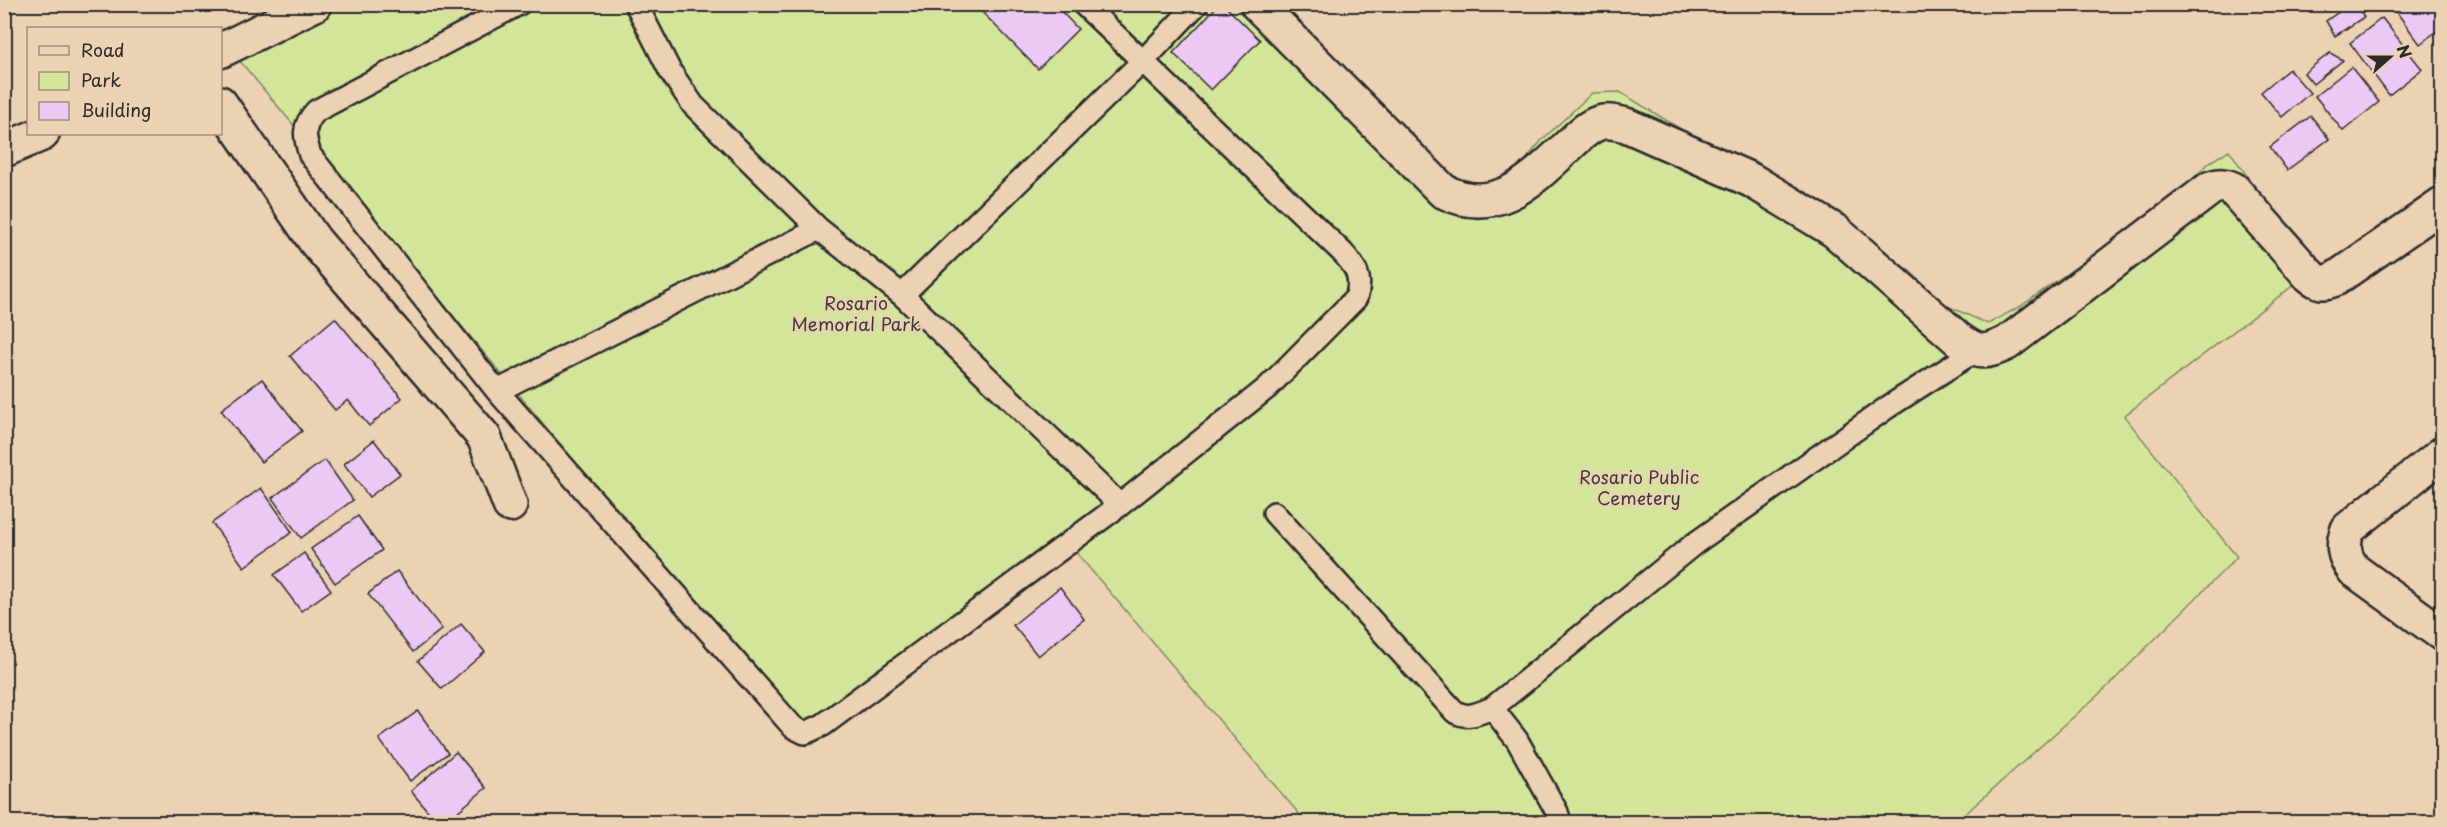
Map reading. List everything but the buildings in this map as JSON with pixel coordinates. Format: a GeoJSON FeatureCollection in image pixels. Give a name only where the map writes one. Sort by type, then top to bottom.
{"type":"FeatureCollection","features":[{"type":"Feature","properties":{"kind":"street"},"geometry":{"type":"LineString","coordinates":[[222,50],[315,4]]}},
{"type":"Feature","properties":{"kind":"street"},"geometry":{"type":"LineString","coordinates":[[1257,4],[1443,191],[1460,199],[1481,202],[1517,189],[1588,128],[1610,122],[1626,125],[1751,180],[1835,231],[1958,339],[1975,351],[1990,350],[2007,343],[2211,188],[2226,185],[2233,189],[2309,275],[2316,281],[2322,282],[2335,279],[2442,205]]}},
{"type":"Feature","properties":{"kind":"street"},"geometry":{"type":"LineString","coordinates":[[222,106],[315,241],[484,438],[510,505]]}},
{"type":"Feature","properties":{"kind":"street"},"geometry":{"type":"LineString","coordinates":[[4,150],[40,135]]}},
{"type":"Feature","properties":{"kind":"street"},"geometry":{"type":"LineString","coordinates":[[2436,619],[2354,570],[2346,560],[2344,540],[2348,529],[2442,454]]}},
{"type":"Feature","properties":{"kind":"lane"},"geometry":{"type":"LineString","coordinates":[[519,4],[316,111],[307,121],[304,132],[310,155],[498,391],[793,727],[805,733],[823,725],[1120,506],[1267,388],[1356,298],[1360,286],[1355,267],[1342,252],[1083,4]]}},
{"type":"Feature","properties":{"kind":"lane"},"geometry":{"type":"LineString","coordinates":[[636,4],[670,70],[693,105],[819,229],[902,295],[1120,506]]}},
{"type":"Feature","properties":{"kind":"lane"},"geometry":{"type":"LineString","coordinates":[[902,295],[1142,62],[1197,4]]}},
{"type":"Feature","properties":{"kind":"lane"},"geometry":{"type":"LineString","coordinates":[[498,391],[819,229]]}},
{"type":"Feature","properties":{"kind":"lane"},"geometry":{"type":"LineString","coordinates":[[1274,513],[1455,712],[1467,717],[1492,708],[1694,543],[1888,407],[1975,351]]}},
{"type":"Feature","properties":{"kind":"lane"},"geometry":{"type":"LineString","coordinates":[[1492,708],[1517,740],[1557,812],[1560,822]]}},
{"type":"Feature","properties":{"kind":"green space"},"geometry":{"type":"Polygon","coordinates":[[[300,4],[1244,5],[1444,207],[1509,180],[1542,140],[1592,93],[1620,92],[1692,136],[1790,184],[1911,272],[1943,304],[1988,324],[2021,306],[2168,202],[2210,162],[2229,150],[2274,215],[2321,264],[2124,416],[2237,557],[2107,687],[1956,822],[1306,822],[1068,543],[812,745],[224,42],[300,4]]]}},
{"type":"Feature","properties":{"kind":"park label","name":"Rosario Memorial Park"},"geometry":{"type":"Point","coordinates":[856,314]}},
{"type":"Feature","properties":{"kind":"park label","name":"Rosario Public Cemetery"},"geometry":{"type":"Point","coordinates":[1639,488]}}]}
